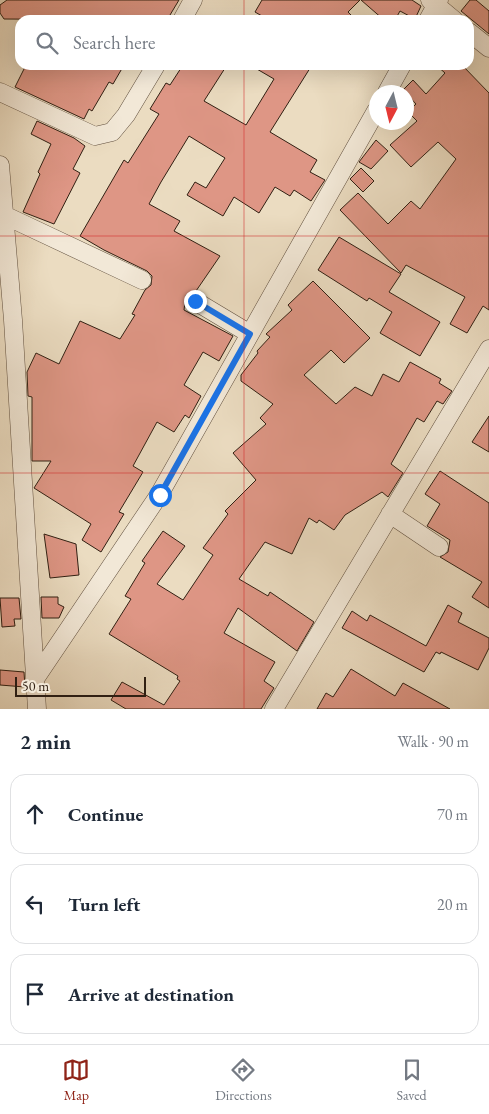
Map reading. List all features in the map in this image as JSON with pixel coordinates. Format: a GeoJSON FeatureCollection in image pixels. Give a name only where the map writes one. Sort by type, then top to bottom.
{"type":"FeatureCollection","features":[{"type":"Feature","properties":{"kind":"street"},"geometry":{"type":"LineString","coordinates":[[185,15],[193,0]]}},
{"type":"Feature","properties":{"kind":"street"},"geometry":{"type":"LineString","coordinates":[[433,6],[446,15]]}},
{"type":"Feature","properties":{"kind":"street"},"geometry":{"type":"LineString","coordinates":[[474,36],[489,48]]}},
{"type":"Feature","properties":{"kind":"street"},"geometry":{"type":"LineString","coordinates":[[0,92],[95,136],[112,132],[126,115],[153,70]]}},
{"type":"Feature","properties":{"kind":"street"},"geometry":{"type":"LineString","coordinates":[[391,85],[399,70]]}},
{"type":"Feature","properties":{"kind":"street"},"geometry":{"type":"LineString","coordinates":[[35,679],[160,495],[369,123]]}},
{"type":"Feature","properties":{"kind":"street"},"geometry":{"type":"LineString","coordinates":[[0,165],[13,320],[37,709]]}},
{"type":"Feature","properties":{"kind":"street"},"geometry":{"type":"LineString","coordinates":[[4,215],[142,280]]}},
{"type":"Feature","properties":{"kind":"street"},"geometry":{"type":"LineString","coordinates":[[195,301],[250,334]]}},
{"type":"Feature","properties":{"kind":"street"},"geometry":{"type":"LineString","coordinates":[[274,709],[489,349]]}},
{"type":"Feature","properties":{"kind":"street"},"geometry":{"type":"LineString","coordinates":[[390,514],[439,547]]}},
{"type":"Feature","properties":{"kind":"building"},"geometry":{"type":"Polygon","coordinates":[[[7,0],[179,0],[170,15],[15,15],[15,19],[4,19],[0,13],[0,5],[7,0]]]}},
{"type":"Feature","properties":{"kind":"building"},"geometry":{"type":"Polygon","coordinates":[[[262,0],[360,0],[348,12],[351,15],[260,15],[255,12],[262,0]]]}},
{"type":"Feature","properties":{"kind":"building"},"geometry":{"type":"Polygon","coordinates":[[[361,0],[412,0],[421,6],[417,15],[408,15],[400,11],[398,15],[378,15],[361,0]]]}},
{"type":"Feature","properties":{"kind":"building"},"geometry":{"type":"Polygon","coordinates":[[[470,0],[476,0],[489,11],[489,34],[474,22],[474,15],[466,15],[461,11],[470,0]]]}},
{"type":"Feature","properties":{"kind":"building"},"geometry":{"type":"Polygon","coordinates":[[[24,70],[121,70],[113,84],[109,82],[92,111],[89,109],[84,119],[15,87],[24,70]]]}},
{"type":"Feature","properties":{"kind":"building"},"geometry":{"type":"Polygon","coordinates":[[[180,70],[224,70],[204,101],[246,125],[274,79],[259,70],[309,70],[270,132],[317,160],[310,172],[325,180],[311,201],[294,190],[290,196],[275,187],[259,213],[234,197],[223,216],[187,195],[195,182],[206,188],[225,158],[189,136],[161,182],[149,204],[180,221],[174,231],[220,256],[196,291],[186,295],[184,310],[233,336],[219,361],[203,352],[184,385],[201,396],[189,418],[185,415],[174,432],[157,422],[133,466],[143,472],[119,512],[124,514],[101,552],[82,540],[91,524],[34,488],[51,461],[32,461],[32,397],[28,396],[27,372],[36,353],[59,364],[80,321],[120,339],[135,315],[132,314],[145,290],[151,285],[152,276],[147,271],[80,236],[124,160],[128,163],[159,114],[150,109],[166,83],[170,85],[180,70]]]}},
{"type":"Feature","properties":{"kind":"building"},"geometry":{"type":"Polygon","coordinates":[[[442,70],[467,70],[489,93],[489,310],[483,306],[467,333],[450,324],[465,297],[406,265],[401,273],[340,210],[358,193],[388,224],[411,201],[420,209],[456,159],[438,142],[411,167],[390,145],[407,130],[414,130],[414,124],[417,121],[414,118],[414,106],[416,104],[414,102],[414,85],[408,85],[413,80],[426,94],[445,73],[442,70]]]}},
{"type":"Feature","properties":{"kind":"building"},"geometry":{"type":"Polygon","coordinates":[[[37,121],[74,138],[85,146],[73,169],[80,173],[54,224],[23,212],[51,144],[31,134],[37,121]]]}},
{"type":"Feature","properties":{"kind":"building"},"geometry":{"type":"Polygon","coordinates":[[[376,140],[388,151],[371,169],[359,162],[376,140]]]}},
{"type":"Feature","properties":{"kind":"building"},"geometry":{"type":"Polygon","coordinates":[[[361,168],[374,181],[363,192],[350,179],[361,168]]]}},
{"type":"Feature","properties":{"kind":"building"},"geometry":{"type":"Polygon","coordinates":[[[339,237],[401,274],[389,292],[440,322],[420,356],[380,333],[392,312],[369,298],[367,301],[318,270],[339,237]]]}},
{"type":"Feature","properties":{"kind":"building"},"geometry":{"type":"Polygon","coordinates":[[[313,281],[370,338],[344,363],[331,350],[304,375],[336,404],[355,387],[372,396],[383,374],[399,382],[410,362],[441,379],[439,383],[452,391],[443,404],[437,401],[424,422],[417,418],[391,464],[403,473],[388,497],[382,492],[345,515],[334,530],[319,520],[317,523],[309,518],[292,554],[265,542],[239,579],[268,596],[270,592],[314,622],[297,651],[238,608],[224,633],[275,662],[264,681],[274,688],[261,709],[126,709],[111,700],[122,682],[164,705],[180,681],[177,679],[178,676],[109,634],[131,599],[125,596],[145,563],[142,561],[163,531],[185,546],[157,584],[183,600],[213,555],[203,548],[228,514],[225,511],[256,480],[233,453],[266,424],[260,418],[273,404],[241,381],[241,375],[258,353],[257,351],[270,337],[266,334],[292,310],[288,305],[313,281]]]}},
{"type":"Feature","properties":{"kind":"building"},"geometry":{"type":"Polygon","coordinates":[[[489,416],[489,452],[472,442],[489,416]]]}},
{"type":"Feature","properties":{"kind":"building"},"geometry":{"type":"Polygon","coordinates":[[[440,471],[489,503],[489,608],[472,597],[482,582],[440,557],[448,552],[450,540],[427,526],[440,504],[425,494],[440,471]]]}},
{"type":"Feature","properties":{"kind":"building"},"geometry":{"type":"Polygon","coordinates":[[[44,534],[76,544],[79,575],[50,578],[44,534]]]}},
{"type":"Feature","properties":{"kind":"building"},"geometry":{"type":"Polygon","coordinates":[[[41,597],[58,597],[58,604],[64,607],[59,618],[42,618],[41,597]]]}},
{"type":"Feature","properties":{"kind":"building"},"geometry":{"type":"Polygon","coordinates":[[[0,598],[19,598],[21,619],[14,619],[15,626],[2,627],[0,598]]]}},
{"type":"Feature","properties":{"kind":"building"},"geometry":{"type":"Polygon","coordinates":[[[448,605],[462,613],[458,622],[489,638],[489,648],[478,670],[441,652],[440,654],[436,652],[424,672],[342,628],[352,611],[367,621],[370,615],[426,646],[448,605]]]}},
{"type":"Feature","properties":{"kind":"building"},"geometry":{"type":"Polygon","coordinates":[[[351,669],[395,696],[403,683],[450,709],[317,709],[326,693],[333,697],[351,669]]]}},
{"type":"Feature","properties":{"kind":"building"},"geometry":{"type":"Polygon","coordinates":[[[0,670],[24,672],[25,687],[0,685],[0,670]]]}},
{"type":"Feature","properties":{"kind":"route"},"geometry":{"type":"LineString","coordinates":[[160,495],[250,334],[195,301]]}}]}
